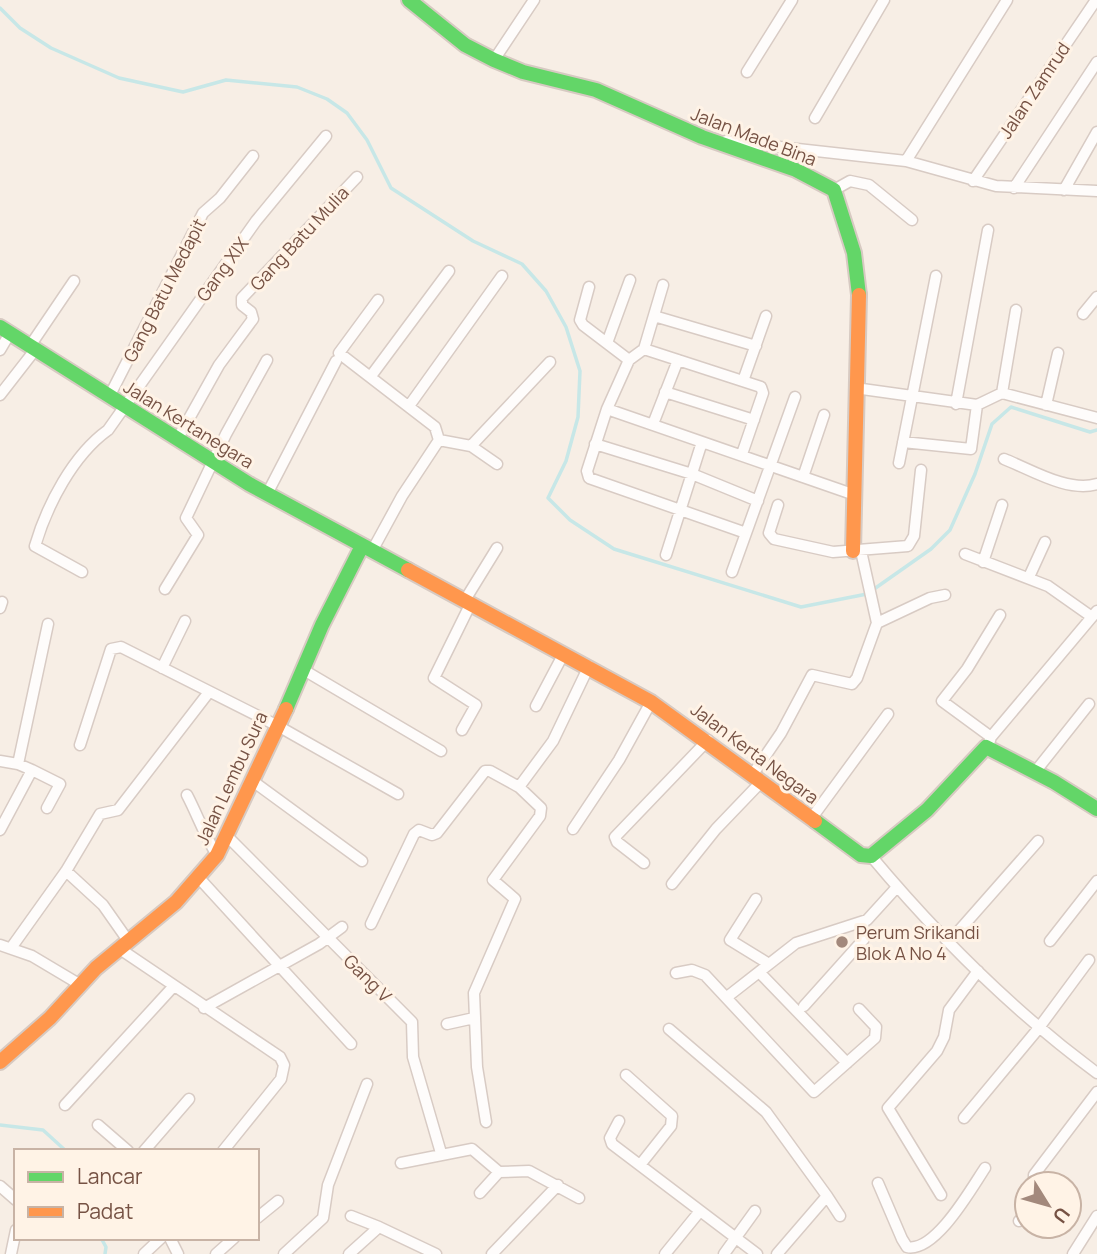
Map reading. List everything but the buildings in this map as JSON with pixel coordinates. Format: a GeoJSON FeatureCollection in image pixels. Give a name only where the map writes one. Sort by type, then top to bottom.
{"type":"FeatureCollection","features":[{"type":"Feature","properties":{"kind":"street","name":"Jalan Made Bina"},"geometry":{"type":"LineString","coordinates":[[409,0],[465,45],[494,60],[523,72],[596,90],[702,138],[796,170],[834,190]]}},
{"type":"Feature","properties":{"kind":"street"},"geometry":{"type":"LineString","coordinates":[[494,60],[534,0]]}},
{"type":"Feature","properties":{"kind":"street"},"geometry":{"type":"LineString","coordinates":[[747,72],[792,0]]}},
{"type":"Feature","properties":{"kind":"street"},"geometry":{"type":"LineString","coordinates":[[815,118],[884,0]]}},
{"type":"Feature","properties":{"kind":"street"},"geometry":{"type":"LineString","coordinates":[[906,160],[1007,0]]}},
{"type":"Feature","properties":{"kind":"street","name":"Jalan Zamrud"},"geometry":{"type":"LineString","coordinates":[[973,181],[1096,0]]}},
{"type":"Feature","properties":{"kind":"street"},"geometry":{"type":"LineString","coordinates":[[1014,188],[1097,62]]}},
{"type":"Feature","properties":{"kind":"street"},"geometry":{"type":"LineString","coordinates":[[1064,190],[1097,132]]}},
{"type":"Feature","properties":{"kind":"street","name":"Gang XIX"},"geometry":{"type":"LineString","coordinates":[[82,572],[38,551],[35,544],[72,470],[92,441],[108,430],[256,221],[326,136]]}},
{"type":"Feature","properties":{"kind":"street"},"geometry":{"type":"LineString","coordinates":[[702,138],[816,153],[906,160],[930,165],[973,181],[1014,188],[1097,191]]}},
{"type":"Feature","properties":{"kind":"street","name":"Gang Batu Medapit"},"geometry":{"type":"LineString","coordinates":[[109,397],[200,217],[220,198],[253,156]]}},
{"type":"Feature","properties":{"kind":"street","name":"Gang Batu Mulia"},"geometry":{"type":"LineString","coordinates":[[177,440],[219,365],[253,319],[251,312],[242,305],[242,298],[357,177]]}},
{"type":"Feature","properties":{"kind":"street"},"geometry":{"type":"LineString","coordinates":[[672,884],[758,777],[812,675],[852,684],[857,678],[877,623],[867,575],[857,551],[855,388],[859,292],[854,253],[834,190],[850,181],[869,185],[912,220]]}},
{"type":"Feature","properties":{"kind":"street"},"geometry":{"type":"LineString","coordinates":[[956,404],[988,230]]}},
{"type":"Feature","properties":{"kind":"street"},"geometry":{"type":"LineString","coordinates":[[371,376],[449,271]]}},
{"type":"Feature","properties":{"kind":"street"},"geometry":{"type":"LineString","coordinates":[[409,407],[502,276]]}},
{"type":"Feature","properties":{"kind":"street"},"geometry":{"type":"LineString","coordinates":[[899,463],[936,276]]}},
{"type":"Feature","properties":{"kind":"street"},"geometry":{"type":"LineString","coordinates":[[607,343],[630,280]]}},
{"type":"Feature","properties":{"kind":"street"},"geometry":{"type":"LineString","coordinates":[[0,395],[75,281]]}},
{"type":"Feature","properties":{"kind":"street"},"geometry":{"type":"LineString","coordinates":[[663,285],[644,349],[629,360],[607,408],[587,474],[589,478],[746,533]]}},
{"type":"Feature","properties":{"kind":"street"},"geometry":{"type":"LineString","coordinates":[[589,287],[580,320],[629,360]]}},
{"type":"Feature","properties":{"kind":"street"},"geometry":{"type":"LineString","coordinates":[[1083,314],[1097,297]]}},
{"type":"Feature","properties":{"kind":"street"},"geometry":{"type":"LineString","coordinates":[[378,300],[339,353],[435,427],[439,440]]}},
{"type":"Feature","properties":{"kind":"street"},"geometry":{"type":"LineString","coordinates":[[1002,393],[1016,310]]}},
{"type":"Feature","properties":{"kind":"street"},"geometry":{"type":"LineString","coordinates":[[654,316],[756,346]]}},
{"type":"Feature","properties":{"kind":"street"},"geometry":{"type":"LineString","coordinates":[[743,381],[766,316]]}},
{"type":"Feature","properties":{"kind":"street"},"geometry":{"type":"LineString","coordinates":[[0,350],[5,330]]}},
{"type":"Feature","properties":{"kind":"street","name":"Jalan Kertanegara"},"geometry":{"type":"LineString","coordinates":[[5,330],[213,462],[367,549]]}},
{"type":"Feature","properties":{"kind":"street"},"geometry":{"type":"LineString","coordinates":[[644,349],[763,390],[742,454]]}},
{"type":"Feature","properties":{"kind":"street"},"geometry":{"type":"LineString","coordinates":[[1046,405],[1058,353]]}},
{"type":"Feature","properties":{"kind":"street"},"geometry":{"type":"LineString","coordinates":[[165,589],[198,535],[186,518],[267,360]]}},
{"type":"Feature","properties":{"kind":"street"},"geometry":{"type":"LineString","coordinates":[[653,424],[678,360]]}},
{"type":"Feature","properties":{"kind":"street"},"geometry":{"type":"LineString","coordinates":[[267,494],[336,361]]}},
{"type":"Feature","properties":{"kind":"street"},"geometry":{"type":"LineString","coordinates":[[471,446],[550,362]]}},
{"type":"Feature","properties":{"kind":"street"},"geometry":{"type":"LineString","coordinates":[[855,388],[911,398],[977,405],[1002,393],[1097,418]]}},
{"type":"Feature","properties":{"kind":"street"},"geometry":{"type":"LineString","coordinates":[[665,392],[754,420]]}},
{"type":"Feature","properties":{"kind":"street"},"geometry":{"type":"LineString","coordinates":[[732,572],[795,397]]}},
{"type":"Feature","properties":{"kind":"street"},"geometry":{"type":"LineString","coordinates":[[903,442],[971,449],[977,405]]}},
{"type":"Feature","properties":{"kind":"street"},"geometry":{"type":"LineString","coordinates":[[607,408],[855,495]]}},
{"type":"Feature","properties":{"kind":"street"},"geometry":{"type":"LineString","coordinates":[[803,477],[824,415]]}},
{"type":"Feature","properties":{"kind":"street"},"geometry":{"type":"LineString","coordinates":[[439,440],[471,446],[498,464]]}},
{"type":"Feature","properties":{"kind":"street"},"geometry":{"type":"LineString","coordinates":[[367,549],[439,440]]}},
{"type":"Feature","properties":{"kind":"street"},"geometry":{"type":"LineString","coordinates":[[666,555],[702,442]]}},
{"type":"Feature","properties":{"kind":"street"},"geometry":{"type":"LineString","coordinates":[[596,444],[692,474],[758,501]]}},
{"type":"Feature","properties":{"kind":"street"},"geometry":{"type":"LineString","coordinates":[[1004,459],[1065,483],[1080,486],[1097,484]]}},
{"type":"Feature","properties":{"kind":"street"},"geometry":{"type":"LineString","coordinates":[[778,505],[769,533],[772,537],[833,552],[912,543],[921,470]]}},
{"type":"Feature","properties":{"kind":"street"},"geometry":{"type":"LineString","coordinates":[[984,562],[1002,505]]}},
{"type":"Feature","properties":{"kind":"street"},"geometry":{"type":"LineString","coordinates":[[1029,577],[1045,542]]}},
{"type":"Feature","properties":{"kind":"street"},"geometry":{"type":"LineString","coordinates":[[462,730],[476,705],[434,678],[468,602],[497,548]]}},
{"type":"Feature","properties":{"kind":"street","name":"Jalan Kerta Negara"},"geometry":{"type":"LineString","coordinates":[[367,549],[589,666],[651,702],[708,740],[857,853],[871,856]]}},
{"type":"Feature","properties":{"kind":"street","name":"Jalan Lembu Sura"},"geometry":{"type":"LineString","coordinates":[[0,1062],[50,1017],[79,984],[199,878],[217,855],[254,782],[302,669],[367,549]]}},
{"type":"Feature","properties":{"kind":"street"},"geometry":{"type":"LineString","coordinates":[[965,554],[1029,577],[1095,614],[990,742],[915,821],[871,856],[950,942],[1038,1029],[1097,1073]]}},
{"type":"Feature","properties":{"kind":"street"},"geometry":{"type":"LineString","coordinates":[[877,623],[930,598],[945,595]]}},
{"type":"Feature","properties":{"kind":"street"},"geometry":{"type":"LineString","coordinates":[[1000,615],[967,669],[942,701],[990,742],[1035,772],[1095,805]]}},
{"type":"Feature","properties":{"kind":"street"},"geometry":{"type":"LineString","coordinates":[[162,668],[185,621]]}},
{"type":"Feature","properties":{"kind":"street"},"geometry":{"type":"LineString","coordinates":[[18,764],[48,624]]}},
{"type":"Feature","properties":{"kind":"street"},"geometry":{"type":"LineString","coordinates":[[80,745],[113,647],[121,647],[278,726],[398,794]]}},
{"type":"Feature","properties":{"kind":"street"},"geometry":{"type":"LineString","coordinates":[[536,706],[564,653]]}},
{"type":"Feature","properties":{"kind":"street"},"geometry":{"type":"LineString","coordinates":[[519,788],[553,741],[589,666]]}},
{"type":"Feature","properties":{"kind":"street"},"geometry":{"type":"LineString","coordinates":[[302,669],[441,751]]}},
{"type":"Feature","properties":{"kind":"street"},"geometry":{"type":"LineString","coordinates":[[11,948],[66,871],[100,814],[118,810],[209,692]]}},
{"type":"Feature","properties":{"kind":"street"},"geometry":{"type":"LineString","coordinates":[[573,829],[651,702]]}},
{"type":"Feature","properties":{"kind":"street"},"geometry":{"type":"LineString","coordinates":[[1035,772],[1089,704]]}},
{"type":"Feature","properties":{"kind":"street"},"geometry":{"type":"LineString","coordinates":[[811,819],[888,714]]}},
{"type":"Feature","properties":{"kind":"street"},"geometry":{"type":"LineString","coordinates":[[644,863],[617,842],[615,837],[708,740]]}},
{"type":"Feature","properties":{"kind":"street"},"geometry":{"type":"LineString","coordinates":[[0,761],[18,764],[60,784],[47,808]]}},
{"type":"Feature","properties":{"kind":"street"},"geometry":{"type":"LineString","coordinates":[[0,830],[32,770]]}},
{"type":"Feature","properties":{"kind":"street"},"geometry":{"type":"LineString","coordinates":[[371,924],[416,832],[437,833],[485,771],[490,771],[519,788],[542,811],[493,880],[515,899],[477,983],[474,1018],[477,1067],[486,1122]]}},
{"type":"Feature","properties":{"kind":"street"},"geometry":{"type":"LineString","coordinates":[[254,782],[362,861]]}},
{"type":"Feature","properties":{"kind":"street"},"geometry":{"type":"LineString","coordinates":[[187,795],[200,821],[200,830],[217,855]]}},
{"type":"Feature","properties":{"kind":"street","name":"Gang V"},"geometry":{"type":"LineString","coordinates":[[228,837],[414,1027],[413,1057],[441,1153]]}},
{"type":"Feature","properties":{"kind":"street"},"geometry":{"type":"LineString","coordinates":[[950,942],[1038,841]]}},
{"type":"Feature","properties":{"kind":"street"},"geometry":{"type":"LineString","coordinates":[[66,871],[103,905],[124,946],[172,988],[280,1057],[284,1065],[281,1079],[225,1149]]}},
{"type":"Feature","properties":{"kind":"street"},"geometry":{"type":"LineString","coordinates":[[199,878],[351,1044]]}},
{"type":"Feature","properties":{"kind":"street"},"geometry":{"type":"LineString","coordinates":[[1049,942],[1097,881]]}},
{"type":"Feature","properties":{"kind":"street"},"geometry":{"type":"LineString","coordinates":[[727,997],[796,943],[863,922],[897,887]]}},
{"type":"Feature","properties":{"kind":"street"},"geometry":{"type":"LineString","coordinates":[[756,899],[730,940],[769,964]]}},
{"type":"Feature","properties":{"kind":"street"},"geometry":{"type":"LineString","coordinates":[[804,1006],[864,939],[863,922]]}},
{"type":"Feature","properties":{"kind":"street"},"geometry":{"type":"LineString","coordinates":[[204,1009],[328,939],[342,927]]}},
{"type":"Feature","properties":{"kind":"street"},"geometry":{"type":"LineString","coordinates":[[0,945],[32,956],[79,984]]}},
{"type":"Feature","properties":{"kind":"street"},"geometry":{"type":"LineString","coordinates":[[964,1118],[1038,1029],[1090,960]]}},
{"type":"Feature","properties":{"kind":"street"},"geometry":{"type":"LineString","coordinates":[[676,973],[699,971],[727,997],[811,1091],[818,1090],[876,1032],[876,1027],[859,1009]]}},
{"type":"Feature","properties":{"kind":"street"},"geometry":{"type":"LineString","coordinates":[[941,1195],[888,1108],[937,1051],[944,1037],[949,1010],[978,971]]}},
{"type":"Feature","properties":{"kind":"street"},"geometry":{"type":"LineString","coordinates":[[759,972],[847,1063]]}},
{"type":"Feature","properties":{"kind":"street"},"geometry":{"type":"LineString","coordinates":[[65,1105],[172,988]]}},
{"type":"Feature","properties":{"kind":"street"},"geometry":{"type":"LineString","coordinates":[[447,1024],[474,1018]]}},
{"type":"Feature","properties":{"kind":"street"},"geometry":{"type":"LineString","coordinates":[[669,1029],[766,1112],[840,1216]]}},
{"type":"Feature","properties":{"kind":"street"},"geometry":{"type":"LineString","coordinates":[[626,1075],[672,1116],[671,1126],[640,1165]]}},
{"type":"Feature","properties":{"kind":"street"},"geometry":{"type":"LineString","coordinates":[[284,1254],[323,1218],[328,1185],[367,1084]]}},
{"type":"Feature","properties":{"kind":"street"},"geometry":{"type":"LineString","coordinates":[[1038,1170],[1097,1092]]}},
{"type":"Feature","properties":{"kind":"street"},"geometry":{"type":"LineString","coordinates":[[146,1149],[189,1098]]}},
{"type":"Feature","properties":{"kind":"street"},"geometry":{"type":"LineString","coordinates":[[618,1121],[610,1140],[757,1254]]}},
{"type":"Feature","properties":{"kind":"street"},"geometry":{"type":"LineString","coordinates":[[98,1125],[126,1149]]}},
{"type":"Feature","properties":{"kind":"street"},"geometry":{"type":"LineString","coordinates":[[401,1163],[472,1149],[499,1171],[529,1171],[579,1198]]}},
{"type":"Feature","properties":{"kind":"street"},"geometry":{"type":"LineString","coordinates":[[878,1183],[907,1247],[928,1242],[955,1213],[985,1168]]}},
{"type":"Feature","properties":{"kind":"street"},"geometry":{"type":"LineString","coordinates":[[480,1193],[499,1171]]}},
{"type":"Feature","properties":{"kind":"street"},"geometry":{"type":"LineString","coordinates":[[492,1254],[558,1185]]}},
{"type":"Feature","properties":{"kind":"street"},"geometry":{"type":"LineString","coordinates":[[0,1186],[14,1198]]}},
{"type":"Feature","properties":{"kind":"street"},"geometry":{"type":"LineString","coordinates":[[777,1254],[827,1196]]}},
{"type":"Feature","properties":{"kind":"street"},"geometry":{"type":"LineString","coordinates":[[259,1216],[278,1200]]}},
{"type":"Feature","properties":{"kind":"street"},"geometry":{"type":"LineString","coordinates":[[664,1254],[700,1211]]}},
{"type":"Feature","properties":{"kind":"street"},"geometry":{"type":"LineString","coordinates":[[724,1254],[755,1211]]}},
{"type":"Feature","properties":{"kind":"street"},"geometry":{"type":"LineString","coordinates":[[351,1216],[436,1254]]}},
{"type":"Feature","properties":{"kind":"street"},"geometry":{"type":"LineString","coordinates":[[1073,1254],[1097,1216]]}},
{"type":"Feature","properties":{"kind":"street"},"geometry":{"type":"LineString","coordinates":[[349,1254],[379,1227]]}},
{"type":"Feature","properties":{"kind":"street"},"geometry":{"type":"LineString","coordinates":[[144,1254],[159,1240]]}},
{"type":"Feature","properties":{"kind":"street"},"geometry":{"type":"LineString","coordinates":[[216,1254],[232,1240]]}},
{"type":"Feature","properties":{"kind":"street"},"geometry":{"type":"LineString","coordinates":[[928,1242],[934,1254]]}},
{"type":"Feature","properties":{"kind":"waterway"},"geometry":{"type":"LineString","coordinates":[[0,8],[20,28],[51,48],[119,78],[183,92],[226,80],[297,87],[327,99],[347,113],[367,140],[391,188],[473,241],[522,264],[546,291],[566,327],[580,371],[578,417],[566,461],[548,498],[570,520],[614,549],[801,607],[867,594],[931,549],[950,530],[975,474],[992,424],[1011,407],[1090,432],[1097,430]]}},
{"type":"Feature","properties":{"kind":"waterway"},"geometry":{"type":"LineString","coordinates":[[0,1125],[43,1130],[64,1149]]}},
{"type":"Feature","properties":{"kind":"waterway"},"geometry":{"type":"LineString","coordinates":[[102,1240],[106,1247],[105,1254]]}},
{"type":"Feature","properties":{"kind":"traffic: fast"},"geometry":{"type":"LineString","coordinates":[[409,0],[465,45],[494,60],[523,72],[596,90],[702,137],[796,170],[834,190],[854,253],[859,295]]}},
{"type":"Feature","properties":{"kind":"traffic: fast"},"geometry":{"type":"LineString","coordinates":[[0,327],[249,484],[408,570]]}},
{"type":"Feature","properties":{"kind":"traffic: fast"},"geometry":{"type":"LineString","coordinates":[[286,709],[322,625],[362,546]]}},
{"type":"Feature","properties":{"kind":"traffic: fast"},"geometry":{"type":"LineString","coordinates":[[815,821],[861,855],[871,856],[927,810],[986,747],[1054,782],[1097,809]]}},
{"type":"Feature","properties":{"kind":"traffic: slow"},"geometry":{"type":"LineString","coordinates":[[853,551],[859,295]]}},
{"type":"Feature","properties":{"kind":"traffic: slow"},"geometry":{"type":"LineString","coordinates":[[408,570],[651,702],[815,821]]}},
{"type":"Feature","properties":{"kind":"traffic: slow"},"geometry":{"type":"LineString","coordinates":[[0,1062],[50,1018],[96,968],[176,902],[217,855],[286,709]]}},
{"type":"Feature","properties":{"kind":"place","name":"Perum Srikandi Blok A No 4"},"geometry":{"type":"Point","coordinates":[842,942]}}]}
